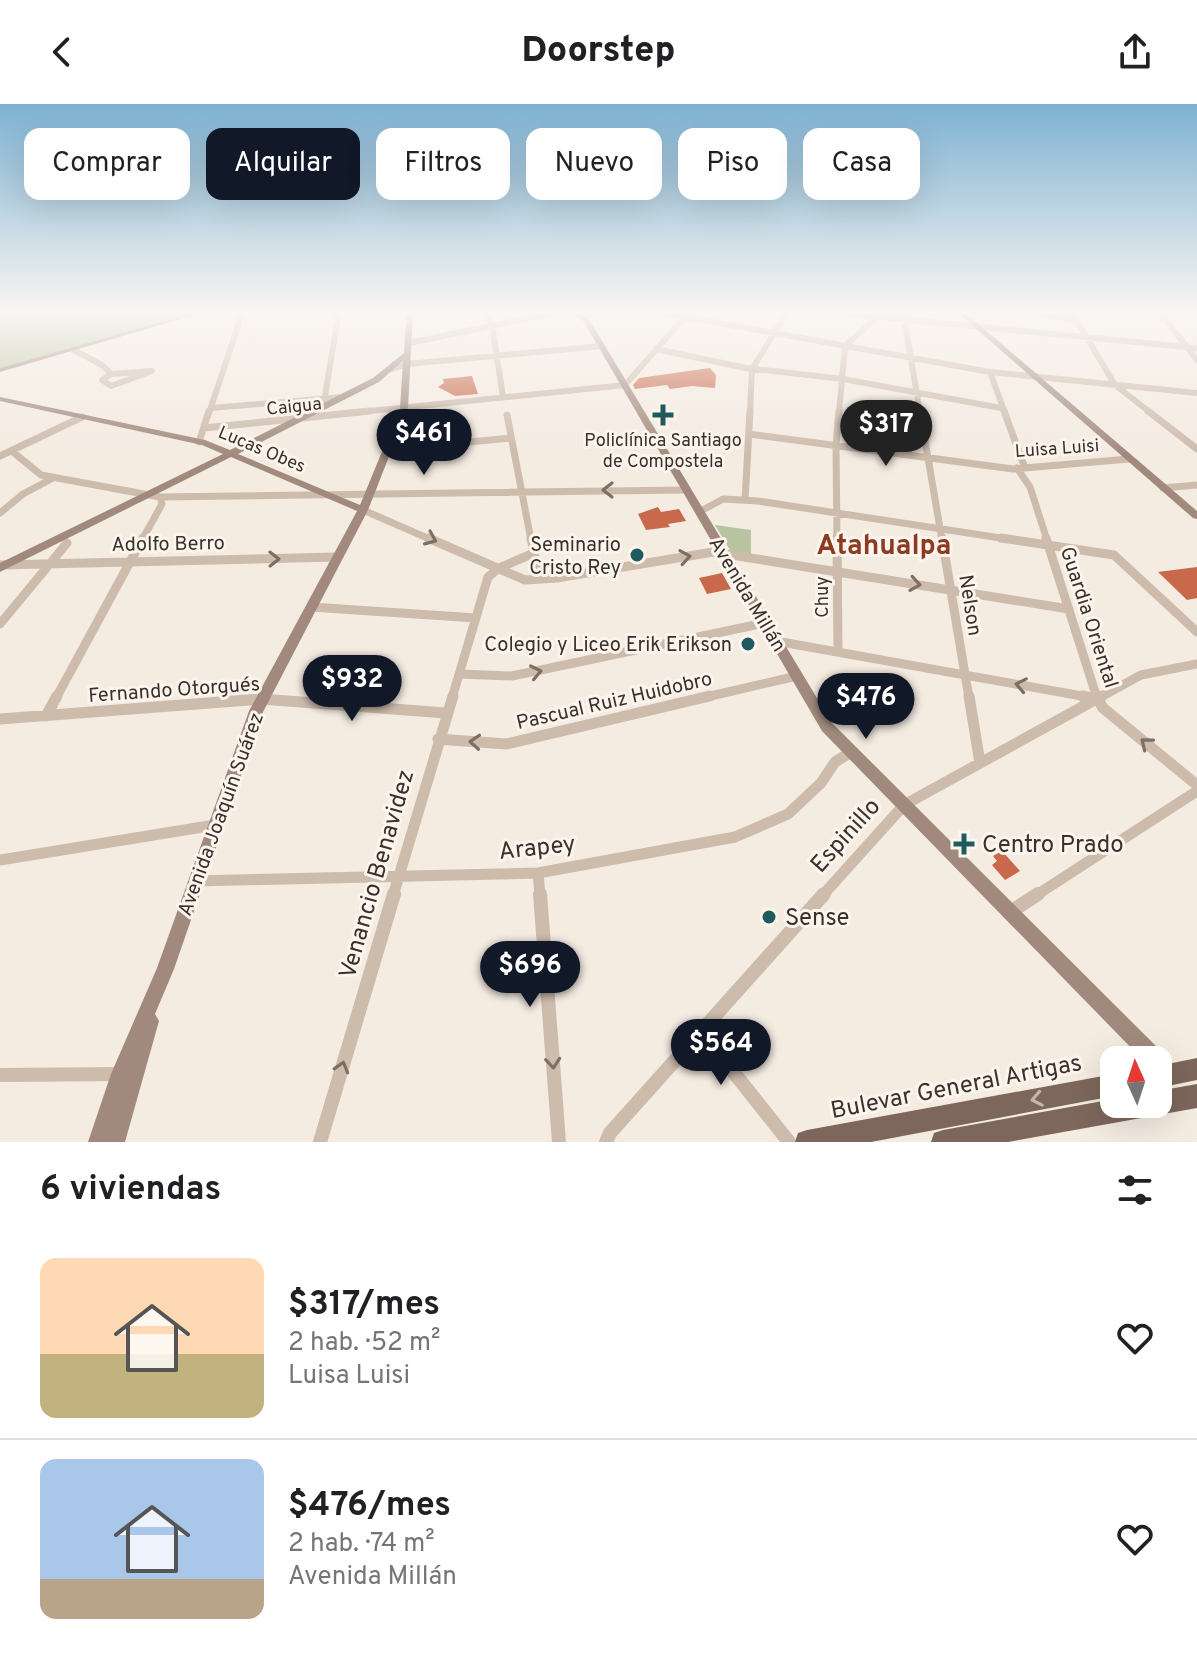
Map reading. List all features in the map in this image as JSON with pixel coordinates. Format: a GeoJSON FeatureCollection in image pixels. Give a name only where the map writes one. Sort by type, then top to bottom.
{"type":"FeatureCollection","features":[{"type":"Feature","properties":{"kind":"main road"},"geometry":{"type":"LineString","coordinates":[[1172,1068],[1197,1069]]}},
{"type":"Feature","properties":{"kind":"main road","name":"Bulevar General Artigas"},"geometry":{"type":"LineString","coordinates":[[807,1142],[1100,1088]]}},
{"type":"Feature","properties":{"kind":"main road"},"geometry":{"type":"LineString","coordinates":[[1172,1101],[1196,1098]]}},
{"type":"Feature","properties":{"kind":"main road"},"geometry":{"type":"LineString","coordinates":[[943,1142],[1100,1113]]}},
{"type":"Feature","properties":{"kind":"street"},"geometry":{"type":"LineString","coordinates":[[0,370],[36,359]]}},
{"type":"Feature","properties":{"kind":"street"},"geometry":{"type":"LineString","coordinates":[[90,359],[102,364],[111,374]]}},
{"type":"Feature","properties":{"kind":"street"},"geometry":{"type":"LineString","coordinates":[[199,442],[227,359]]}},
{"type":"Feature","properties":{"kind":"street"},"geometry":{"type":"LineString","coordinates":[[323,408],[331,359]]}},
{"type":"Feature","properties":{"kind":"street"},"geometry":{"type":"LineString","coordinates":[[0,577],[160,497],[347,396],[392,369],[399,359]]}},
{"type":"Feature","properties":{"kind":"street","name":"Avenida Joaquín Suárez"},"geometry":{"type":"LineString","coordinates":[[98,1142],[151,1017],[150,1010],[261,699],[363,510],[388,450],[404,408],[407,359]]}},
{"type":"Feature","properties":{"kind":"street"},"geometry":{"type":"LineString","coordinates":[[392,369],[466,359]]}},
{"type":"Feature","properties":{"kind":"street"},"geometry":{"type":"LineString","coordinates":[[497,359],[503,397]]}},
{"type":"Feature","properties":{"kind":"street","name":"Avenida Millán"},"geometry":{"type":"LineString","coordinates":[[610,359],[827,727],[1139,1046]]}},
{"type":"Feature","properties":{"kind":"street"},"geometry":{"type":"LineString","coordinates":[[625,385],[647,359]]}},
{"type":"Feature","properties":{"kind":"street"},"geometry":{"type":"LineString","coordinates":[[706,359],[752,369],[843,379],[1001,408]]}},
{"type":"Feature","properties":{"kind":"street"},"geometry":{"type":"LineString","coordinates":[[745,500],[752,369],[758,359]]}},
{"type":"Feature","properties":{"kind":"street","name":"Chuy"},"geometry":{"type":"LineString","coordinates":[[838,651],[836,445],[844,359]]}},
{"type":"Feature","properties":{"kind":"street","name":"Nelson"},"geometry":{"type":"LineString","coordinates":[[910,359],[980,763]]}},
{"type":"Feature","properties":{"kind":"street"},"geometry":{"type":"LineString","coordinates":[[918,359],[990,372],[1197,393]]}},
{"type":"Feature","properties":{"kind":"street"},"geometry":{"type":"LineString","coordinates":[[1014,359],[1197,516]]}},
{"type":"Feature","properties":{"kind":"street"},"geometry":{"type":"LineString","coordinates":[[1100,359],[1115,385],[1197,449]]}},
{"type":"Feature","properties":{"kind":"street"},"geometry":{"type":"LineString","coordinates":[[2,566],[235,455],[407,368]]}},
{"type":"Feature","properties":{"kind":"street"},"geometry":{"type":"LineString","coordinates":[[152,371],[112,386],[102,380],[111,374],[152,371]]}},
{"type":"Feature","properties":{"kind":"street","name":"Guardia Oriental"},"geometry":{"type":"LineString","coordinates":[[990,372],[1097,699],[1103,708],[1197,788]]}},
{"type":"Feature","properties":{"kind":"street","name":"Caigua"},"geometry":{"type":"LineString","coordinates":[[211,408],[404,408],[625,385]]}},
{"type":"Feature","properties":{"kind":"street","name":"Lucas Obes"},"geometry":{"type":"LineString","coordinates":[[0,399],[199,442],[522,579],[539,579]]}},
{"type":"Feature","properties":{"kind":"street"},"geometry":{"type":"LineString","coordinates":[[507,415],[539,579],[723,553],[1069,609]]}},
{"type":"Feature","properties":{"kind":"street"},"geometry":{"type":"LineString","coordinates":[[0,456],[82,417]]}},
{"type":"Feature","properties":{"kind":"street","name":"Caigua"},"geometry":{"type":"LineString","coordinates":[[204,428],[302,420]]}},
{"type":"Feature","properties":{"kind":"street","name":"Luisa Luisi"},"geometry":{"type":"LineString","coordinates":[[749,434],[1021,468],[1129,459]]}},
{"type":"Feature","properties":{"kind":"street"},"geometry":{"type":"LineString","coordinates":[[388,450],[511,438]]}},
{"type":"Feature","properties":{"kind":"street"},"geometry":{"type":"LineString","coordinates":[[13,452],[37,473],[53,478],[160,497],[686,490]]}},
{"type":"Feature","properties":{"kind":"street"},"geometry":{"type":"LineString","coordinates":[[0,513],[23,494],[53,478]]}},
{"type":"Feature","properties":{"kind":"street"},"geometry":{"type":"LineString","coordinates":[[1163,488],[1197,485]]}},
{"type":"Feature","properties":{"kind":"street"},"geometry":{"type":"LineString","coordinates":[[46,716],[132,562],[162,504],[160,497]]}},
{"type":"Feature","properties":{"kind":"street"},"geometry":{"type":"LineString","coordinates":[[699,512],[723,499],[745,500],[1114,555],[1197,632]]}},
{"type":"Feature","properties":{"kind":"street"},"geometry":{"type":"LineString","coordinates":[[0,624],[4,615],[67,543]]}},
{"type":"Feature","properties":{"kind":"street"},"geometry":{"type":"LineString","coordinates":[[499,568],[534,553]]}},
{"type":"Feature","properties":{"kind":"street","name":"Adolfo Berro"},"geometry":{"type":"LineString","coordinates":[[2,566],[337,557]]}},
{"type":"Feature","properties":{"kind":"street","name":"Venancio Benavidez"},"geometry":{"type":"LineString","coordinates":[[320,1142],[488,577],[499,568]]}},
{"type":"Feature","properties":{"kind":"street"},"geometry":{"type":"LineString","coordinates":[[311,607],[476,618]]}},
{"type":"Feature","properties":{"kind":"street"},"geometry":{"type":"LineString","coordinates":[[459,674],[512,676],[765,623]]}},
{"type":"Feature","properties":{"kind":"street"},"geometry":{"type":"LineString","coordinates":[[776,641],[1097,699]]}},
{"type":"Feature","properties":{"kind":"street","name":"Espinillo"},"geometry":{"type":"LineString","coordinates":[[606,1142],[610,1133],[700,1030],[904,805],[1148,673],[1197,664]]}},
{"type":"Feature","properties":{"kind":"street","name":"Pascual Ruiz Huidobro"},"geometry":{"type":"LineString","coordinates":[[438,739],[506,744],[797,676]]}},
{"type":"Feature","properties":{"kind":"street","name":"Fernando Otorgués"},"geometry":{"type":"LineString","coordinates":[[0,719],[261,699],[446,713]]}},
{"type":"Feature","properties":{"kind":"street","name":"Arapey"},"geometry":{"type":"LineString","coordinates":[[195,881],[538,873],[735,837],[788,814],[821,783],[835,762],[851,752]]}},
{"type":"Feature","properties":{"kind":"street"},"geometry":{"type":"LineString","coordinates":[[1009,913],[1197,788]]}},
{"type":"Feature","properties":{"kind":"street"},"geometry":{"type":"LineString","coordinates":[[0,860],[215,825]]}},
{"type":"Feature","properties":{"kind":"street"},"geometry":{"type":"LineString","coordinates":[[538,873],[559,1142]]}},
{"type":"Feature","properties":{"kind":"street"},"geometry":{"type":"LineString","coordinates":[[700,1030],[789,1142]]}},
{"type":"Feature","properties":{"kind":"street"},"geometry":{"type":"LineString","coordinates":[[0,1075],[128,1074]]}},
{"type":"Feature","properties":{"kind":"street","name":"Avenida Joaquín Suárez"},"geometry":{"type":"LineString","coordinates":[[115,1142],[128,1074]]}},
{"type":"Feature","properties":{"kind":"street","name":"Avenida Millán"},"geometry":{"type":"LineString","coordinates":[[1172,1077],[1196,1098]]}},
{"type":"Feature","properties":{"kind":"green space"},"geometry":{"type":"Polygon","coordinates":[[[0,359],[30,359],[0,368],[0,359]]]}},
{"type":"Feature","properties":{"kind":"green space"},"geometry":{"type":"Polygon","coordinates":[[[715,525],[751,530],[751,556],[730,550],[715,525]]]}},
{"type":"Feature","properties":{"kind":"building"},"geometry":{"type":"Polygon","coordinates":[[[710,368],[716,375],[715,388],[692,386],[670,389],[667,385],[635,389],[633,385],[639,378],[710,368]]]}},
{"type":"Feature","properties":{"kind":"building"},"geometry":{"type":"Polygon","coordinates":[[[472,376],[478,394],[455,396],[438,387],[444,383],[443,379],[472,376]]]}},
{"type":"Feature","properties":{"kind":"building"},"geometry":{"type":"Polygon","coordinates":[[[658,507],[661,512],[679,509],[686,521],[646,530],[638,514],[658,507]]]}},
{"type":"Feature","properties":{"kind":"building"},"geometry":{"type":"Polygon","coordinates":[[[1197,567],[1197,598],[1187,600],[1158,572],[1197,567]]]}},
{"type":"Feature","properties":{"kind":"building"},"geometry":{"type":"Polygon","coordinates":[[[722,573],[731,589],[707,594],[699,578],[722,573]]]}},
{"type":"Feature","properties":{"kind":"building"},"geometry":{"type":"Polygon","coordinates":[[[1002,851],[1020,871],[1005,880],[992,865],[997,861],[993,856],[1002,851]]]}},
{"type":"Feature","properties":{"kind":"place","name":"Policlínica Santiago de Compostela"},"geometry":{"type":"Point","coordinates":[663,415]}},
{"type":"Feature","properties":{"kind":"place","name":"Seminario Cristo Rey"},"geometry":{"type":"Point","coordinates":[637,555]}},
{"type":"Feature","properties":{"kind":"place","name":"Colegio y Liceo Erik Erikson"},"geometry":{"type":"Point","coordinates":[748,644]}},
{"type":"Feature","properties":{"kind":"place","name":"Centro Prado"},"geometry":{"type":"Point","coordinates":[964,844]}},
{"type":"Feature","properties":{"kind":"place","name":"Sense"},"geometry":{"type":"Point","coordinates":[769,917]}},
{"type":"Feature","properties":{"kind":"district","name":"Atahualpa"},"geometry":{"type":"Point","coordinates":[884,544]}}]}
